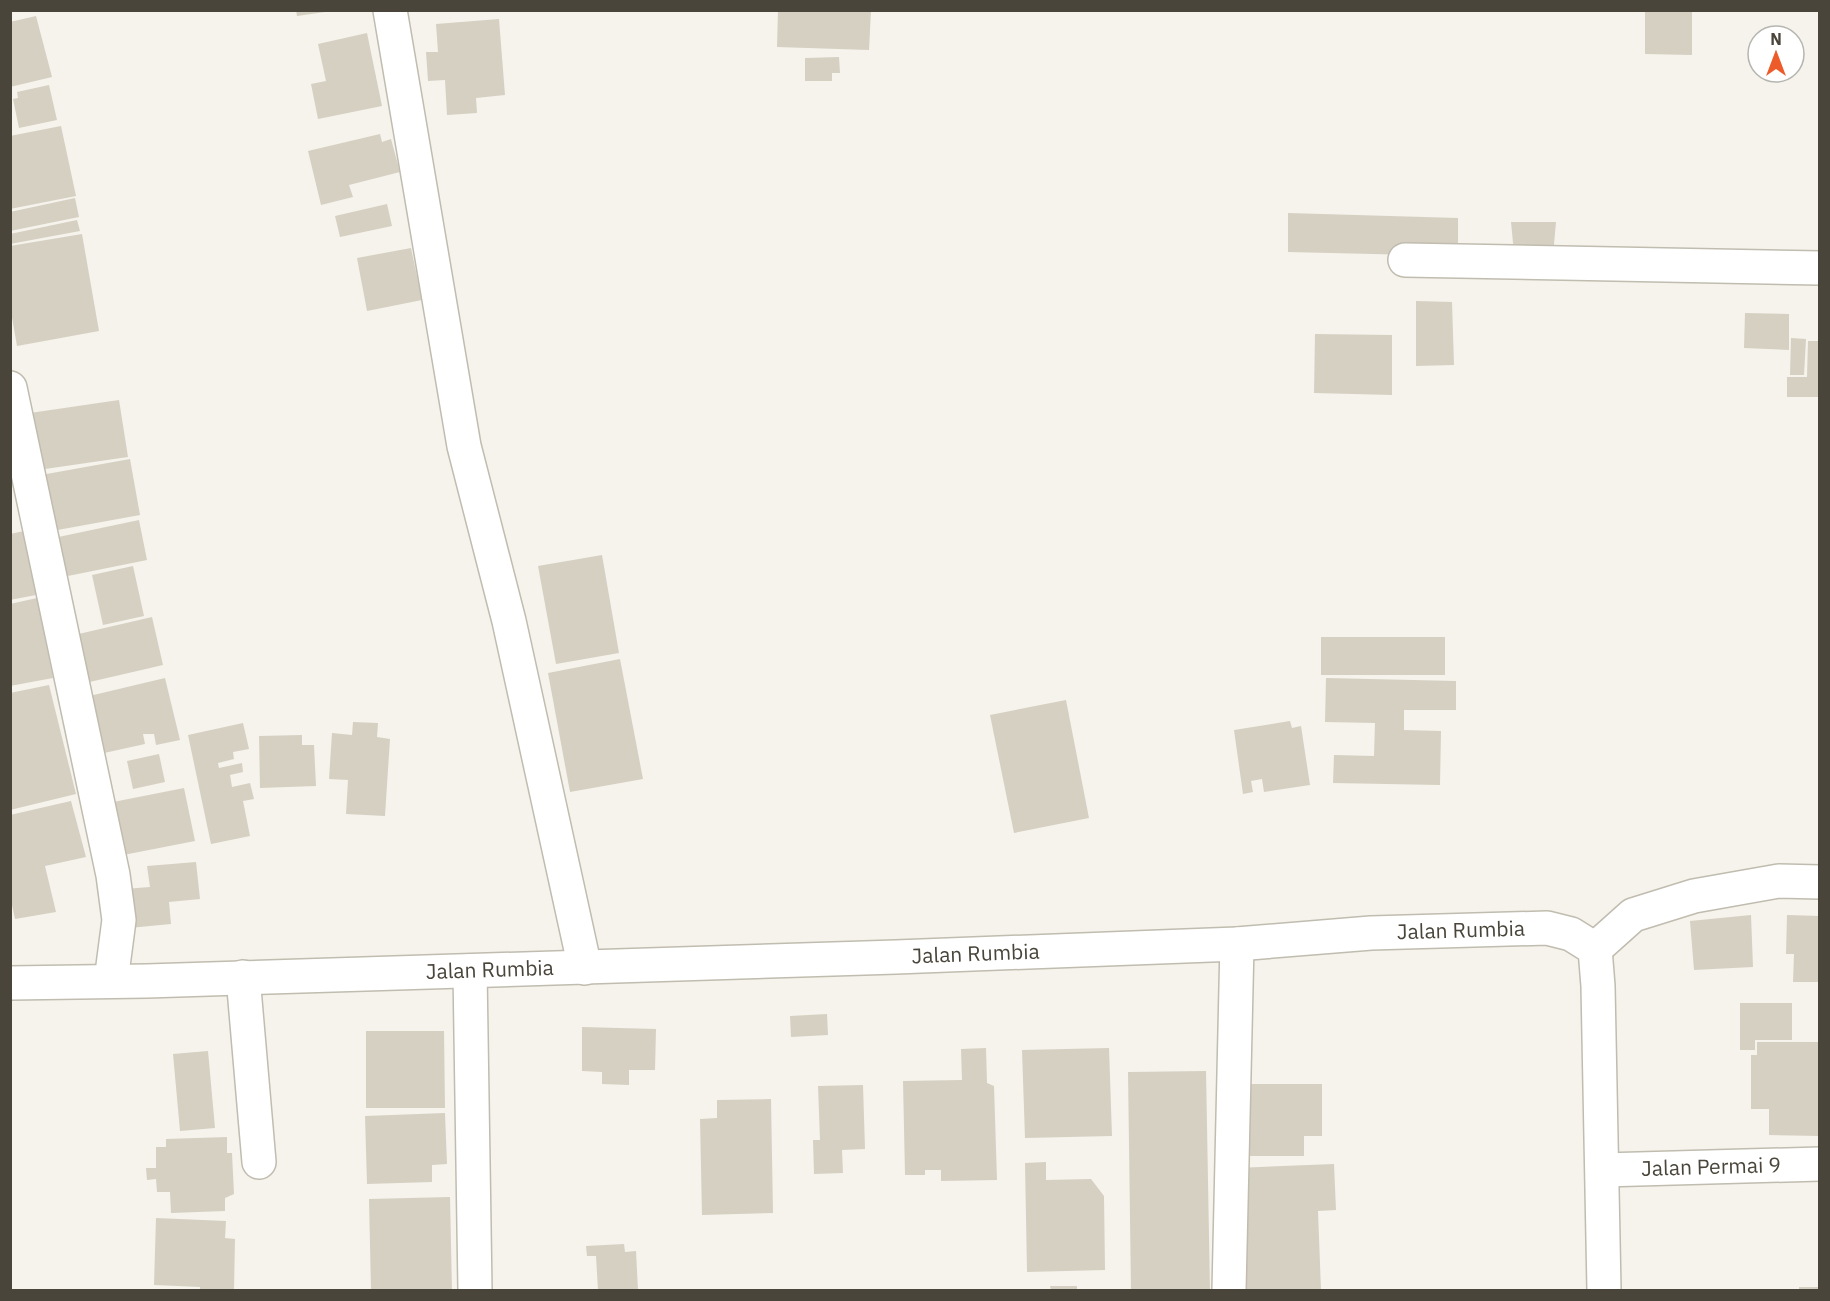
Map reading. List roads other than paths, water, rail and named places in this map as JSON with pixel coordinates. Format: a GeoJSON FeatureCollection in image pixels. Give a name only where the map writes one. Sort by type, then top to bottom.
{"type":"FeatureCollection","features":[{"type":"Feature","properties":{"kind":"street"},"geometry":{"type":"LineString","coordinates":[[390,10],[464,446],[509,621],[585,968]]}},
{"type":"Feature","properties":{"kind":"street"},"geometry":{"type":"LineString","coordinates":[[1406,260],[1820,268]]}},
{"type":"Feature","properties":{"kind":"street"},"geometry":{"type":"LineString","coordinates":[[10,388],[113,875],[119,920],[111,981]]}},
{"type":"Feature","properties":{"kind":"street"},"geometry":{"type":"LineString","coordinates":[[1604,1290],[1598,986],[1595,949],[1633,915],[1694,896],[1779,881],[1820,882]]}},
{"type":"Feature","properties":{"kind":"street","name":"Jalan Rumbia"},"geometry":{"type":"LineString","coordinates":[[10,983],[585,968],[1237,944],[1371,933],[1547,928],[1571,934],[1595,949]]}},
{"type":"Feature","properties":{"kind":"street"},"geometry":{"type":"LineString","coordinates":[[1229,1290],[1237,944]]}},
{"type":"Feature","properties":{"kind":"street"},"geometry":{"type":"LineString","coordinates":[[470,971],[475,1290]]}},
{"type":"Feature","properties":{"kind":"street"},"geometry":{"type":"LineString","coordinates":[[243,977],[259,1162]]}},
{"type":"Feature","properties":{"kind":"street","name":"Jalan Permai 9"},"geometry":{"type":"LineString","coordinates":[[1602,1170],[1820,1164]]}}]}
